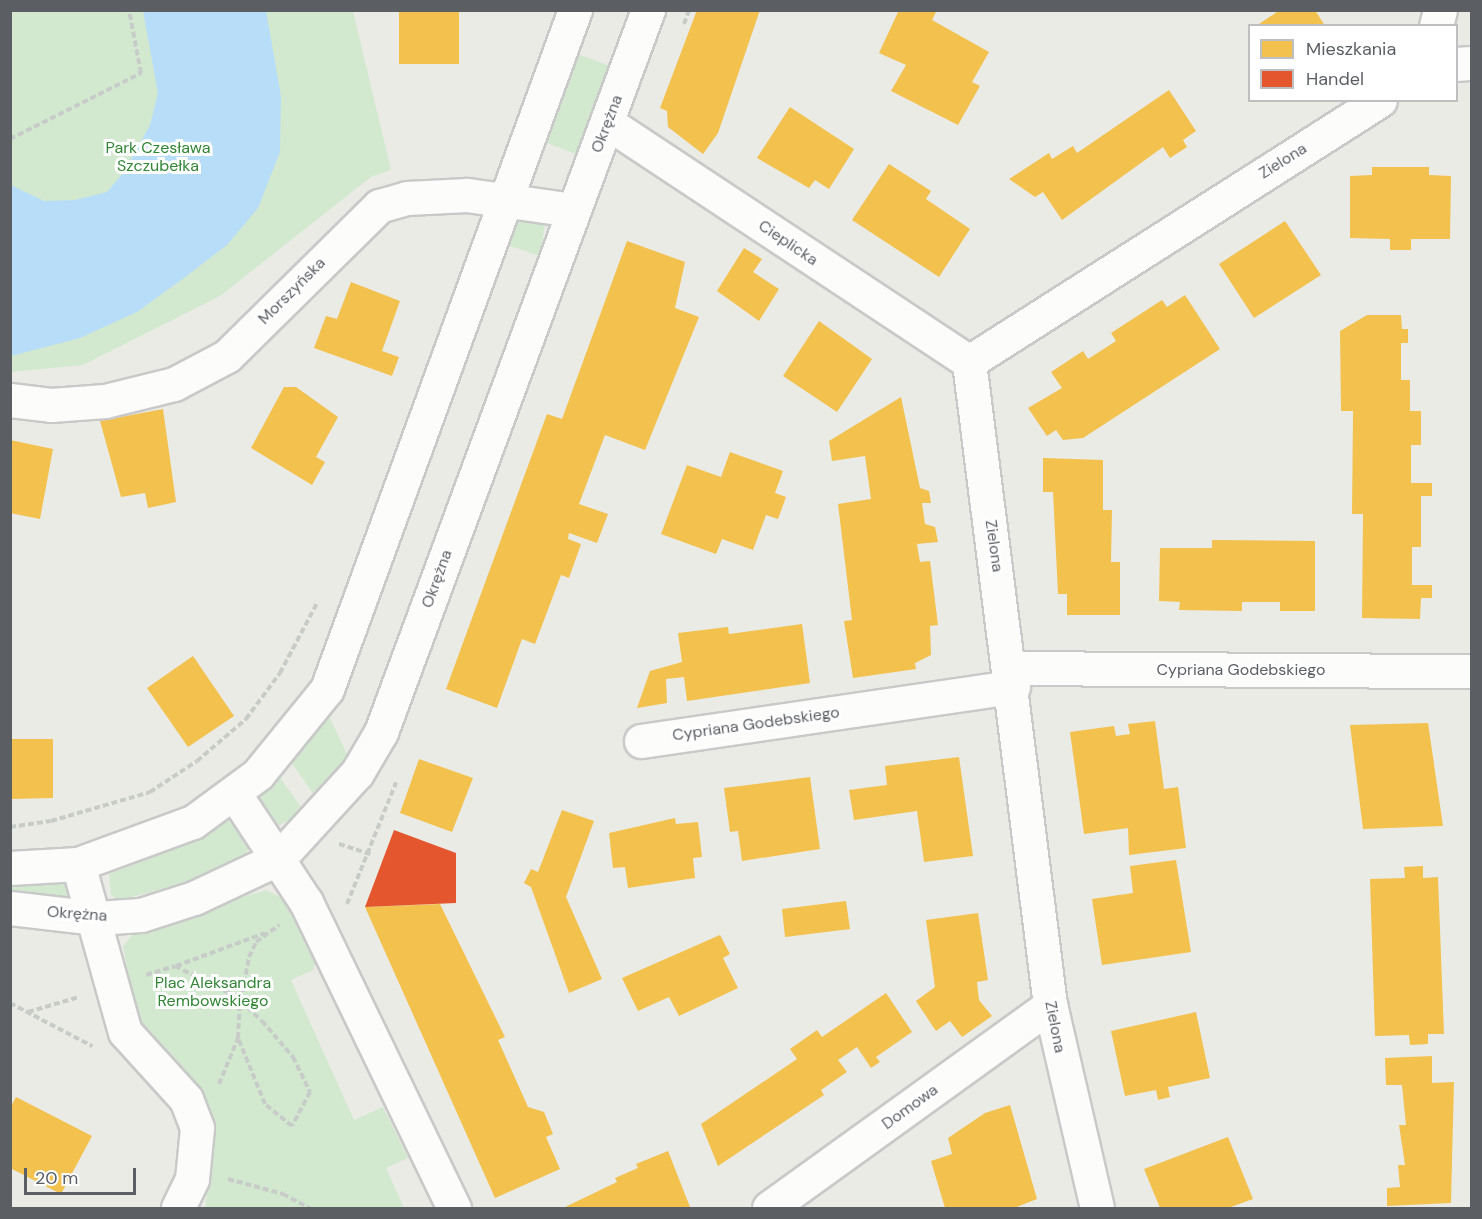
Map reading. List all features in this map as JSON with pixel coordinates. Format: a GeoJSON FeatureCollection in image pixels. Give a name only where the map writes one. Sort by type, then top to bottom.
{"type":"FeatureCollection","features":[{"type":"Feature","properties":{"kind":"street"},"geometry":{"type":"LineString","coordinates":[[10,868],[78,864],[193,822],[234,794],[289,743],[327,689],[575,10]]}},
{"type":"Feature","properties":{"kind":"street","name":"Okrężna"},"geometry":{"type":"LineString","coordinates":[[10,908],[96,918],[152,911],[279,858],[325,814],[381,732],[648,10]]}},
{"type":"Feature","properties":{"kind":"street","name":"Zielona"},"geometry":{"type":"LineString","coordinates":[[1097,1209],[1050,1005],[1012,677],[969,362],[1377,102]]}},
{"type":"Feature","properties":{"kind":"street","name":"Cieplicka"},"geometry":{"type":"LineString","coordinates":[[608,123],[969,362]]}},
{"type":"Feature","properties":{"kind":"street","name":"Morszyńska"},"geometry":{"type":"LineString","coordinates":[[10,400],[51,405],[105,401],[174,384],[226,356],[379,206],[447,196],[504,200],[573,210]]}},
{"type":"Feature","properties":{"kind":"street","name":"Cypriana Godebskiego"},"geometry":{"type":"LineString","coordinates":[[641,741],[1012,677],[1472,671]]}},
{"type":"Feature","properties":{"kind":"street"},"geometry":{"type":"LineString","coordinates":[[234,794],[279,858],[309,908],[454,1209]]}},
{"type":"Feature","properties":{"kind":"street"},"geometry":{"type":"LineString","coordinates":[[78,864],[96,918],[125,1032],[186,1099],[197,1128],[192,1179],[178,1209]]}},
{"type":"Feature","properties":{"kind":"street","name":"Domowa"},"geometry":{"type":"LineString","coordinates":[[769,1209],[1050,1005]]}},
{"type":"Feature","properties":{"kind":"path"},"geometry":{"type":"LineString","coordinates":[[10,139],[141,73],[129,10]]}},
{"type":"Feature","properties":{"kind":"path"},"geometry":{"type":"LineString","coordinates":[[10,827],[51,821],[150,792],[197,761],[246,719],[280,673],[323,593]]}},
{"type":"Feature","properties":{"kind":"path"},"geometry":{"type":"LineString","coordinates":[[175,966],[267,933],[309,908]]}},
{"type":"Feature","properties":{"kind":"path"},"geometry":{"type":"LineString","coordinates":[[216,1091],[238,1038],[241,1001],[249,957],[267,933]]}},
{"type":"Feature","properties":{"kind":"path"},"geometry":{"type":"LineString","coordinates":[[238,1038],[265,1104],[292,1126],[310,1092],[293,1057],[241,1001]]}},
{"type":"Feature","properties":{"kind":"path"},"geometry":{"type":"LineString","coordinates":[[10,1003],[99,1049]]}},
{"type":"Feature","properties":{"kind":"path"},"geometry":{"type":"LineString","coordinates":[[215,1176],[283,1194],[309,1209]]}},
{"type":"Feature","properties":{"kind":"green space","name":"Park Czesława Szczubełka"},"geometry":{"type":"Polygon","coordinates":[[[11,11],[353,11],[391,170],[371,177],[220,296],[83,365],[11,372],[11,11]]]}},
{"type":"Feature","properties":{"kind":"green space"},"geometry":{"type":"Polygon","coordinates":[[[575,53],[610,66],[576,154],[542,141],[575,53]]]}},
{"type":"Feature","properties":{"kind":"green space"},"geometry":{"type":"Polygon","coordinates":[[[520,214],[545,224],[540,256],[504,244],[520,214]]]}},
{"type":"Feature","properties":{"kind":"green space"},"geometry":{"type":"Polygon","coordinates":[[[326,710],[348,756],[316,798],[289,759],[326,710]]]}},
{"type":"Feature","properties":{"kind":"green space"},"geometry":{"type":"Polygon","coordinates":[[[276,772],[304,811],[278,826],[263,816],[257,793],[276,772]]]}},
{"type":"Feature","properties":{"kind":"green space"},"geometry":{"type":"Polygon","coordinates":[[[217,822],[229,822],[243,834],[248,850],[242,859],[173,887],[118,900],[111,895],[109,874],[159,855],[217,822]]]}},
{"type":"Feature","properties":{"kind":"green space"},"geometry":{"type":"Polygon","coordinates":[[[69,881],[74,900],[11,893],[10,885],[69,881]]]}},
{"type":"Feature","properties":{"kind":"green space","name":"Plac Aleksandra Rembowskiego"},"geometry":{"type":"Polygon","coordinates":[[[266,890],[282,898],[318,956],[313,970],[291,980],[354,1120],[383,1107],[408,1158],[386,1168],[404,1208],[205,1208],[213,1146],[207,1108],[198,1088],[155,1049],[137,1021],[123,946],[137,929],[266,890]]]}},
{"type":"Feature","properties":{"kind":"water"},"geometry":{"type":"Polygon","coordinates":[[[143,11],[266,11],[281,96],[280,152],[258,208],[227,245],[184,278],[137,312],[80,338],[11,356],[11,185],[44,201],[75,200],[107,192],[124,172],[150,125],[158,93],[143,11]]]}},
{"type":"Feature","properties":{"kind":"building: Mieszkania"},"geometry":{"type":"Polygon","coordinates":[[[399,10],[459,10],[459,64],[399,64],[399,10]]]}},
{"type":"Feature","properties":{"kind":"building: Mieszkania"},"geometry":{"type":"Polygon","coordinates":[[[697,10],[760,10],[718,133],[703,154],[668,127],[667,111],[660,108],[697,10]]]}},
{"type":"Feature","properties":{"kind":"building: Mieszkania"},"geometry":{"type":"Polygon","coordinates":[[[899,10],[937,10],[932,20],[989,52],[972,82],[980,86],[958,125],[891,91],[906,65],[879,53],[899,10]]]}},
{"type":"Feature","properties":{"kind":"building: Mieszkania"},"geometry":{"type":"Polygon","coordinates":[[[1280,10],[1315,10],[1324,24],[1259,24],[1280,10]]]}},
{"type":"Feature","properties":{"kind":"building: Mieszkania"},"geometry":{"type":"Polygon","coordinates":[[[1169,90],[1196,131],[1183,140],[1187,147],[1170,158],[1163,147],[1062,220],[1043,192],[1035,197],[1009,179],[1049,153],[1052,159],[1073,146],[1077,153],[1169,90]]]}},
{"type":"Feature","properties":{"kind":"building: Mieszkania"},"geometry":{"type":"Polygon","coordinates":[[[790,107],[854,149],[829,189],[815,180],[809,188],[757,158],[790,107]]]}},
{"type":"Feature","properties":{"kind":"building: Mieszkania"},"geometry":{"type":"Polygon","coordinates":[[[889,164],[931,191],[926,199],[970,229],[939,277],[852,220],[889,164]]]}},
{"type":"Feature","properties":{"kind":"building: Mieszkania"},"geometry":{"type":"Polygon","coordinates":[[[1372,167],[1429,167],[1429,175],[1451,176],[1450,239],[1411,239],[1411,250],[1390,250],[1390,239],[1350,238],[1350,176],[1372,175],[1372,167]]]}},
{"type":"Feature","properties":{"kind":"building: Mieszkania"},"geometry":{"type":"Polygon","coordinates":[[[1285,221],[1321,275],[1254,318],[1219,264],[1285,221]]]}},
{"type":"Feature","properties":{"kind":"building: Mieszkania"},"geometry":{"type":"Polygon","coordinates":[[[627,241],[685,262],[675,308],[699,317],[645,450],[605,435],[579,504],[608,514],[597,543],[569,533],[568,539],[581,544],[569,578],[561,575],[535,644],[522,639],[497,708],[446,689],[547,414],[562,419],[627,241]]]}},
{"type":"Feature","properties":{"kind":"building: Mieszkania"},"geometry":{"type":"Polygon","coordinates":[[[744,248],[762,259],[753,272],[779,289],[759,321],[717,291],[744,248]]]}},
{"type":"Feature","properties":{"kind":"building: Mieszkania"},"geometry":{"type":"Polygon","coordinates":[[[351,282],[400,301],[382,351],[399,357],[392,376],[314,348],[326,316],[337,319],[351,282]]]}},
{"type":"Feature","properties":{"kind":"building: Mieszkania"},"geometry":{"type":"Polygon","coordinates":[[[1185,295],[1220,349],[1083,438],[1063,440],[1056,430],[1047,436],[1028,408],[1062,388],[1051,372],[1083,351],[1088,359],[1116,341],[1111,333],[1162,300],[1167,307],[1185,295]]]}},
{"type":"Feature","properties":{"kind":"building: Mieszkania"},"geometry":{"type":"Polygon","coordinates":[[[1367,315],[1401,315],[1402,329],[1408,329],[1408,343],[1401,343],[1401,380],[1410,380],[1410,411],[1421,411],[1421,445],[1411,445],[1411,483],[1432,483],[1432,496],[1421,496],[1421,547],[1412,547],[1412,585],[1432,585],[1432,598],[1421,598],[1420,619],[1362,618],[1363,514],[1352,514],[1353,411],[1341,411],[1340,331],[1367,315]]]}},
{"type":"Feature","properties":{"kind":"building: Mieszkania"},"geometry":{"type":"Polygon","coordinates":[[[819,321],[872,359],[837,412],[783,376],[819,321]]]}},
{"type":"Feature","properties":{"kind":"building: Mieszkania"},"geometry":{"type":"Polygon","coordinates":[[[284,387],[296,387],[338,417],[316,457],[325,462],[312,485],[251,448],[284,387]]]}},
{"type":"Feature","properties":{"kind":"building: Mieszkania"},"geometry":{"type":"Polygon","coordinates":[[[901,397],[920,488],[929,491],[931,503],[922,503],[925,524],[935,527],[938,542],[917,544],[920,562],[930,561],[938,625],[930,626],[931,655],[915,663],[916,669],[853,678],[844,621],[852,620],[838,504],[871,499],[865,456],[832,461],[829,441],[901,397]]]}},
{"type":"Feature","properties":{"kind":"building: Mieszkania"},"geometry":{"type":"Polygon","coordinates":[[[163,409],[176,502],[148,508],[145,493],[121,497],[100,421],[163,409]]]}},
{"type":"Feature","properties":{"kind":"building: Mieszkania"},"geometry":{"type":"Polygon","coordinates":[[[10,440],[53,449],[40,519],[10,513],[10,440]]]}},
{"type":"Feature","properties":{"kind":"building: Mieszkania"},"geometry":{"type":"Polygon","coordinates":[[[730,452],[783,471],[775,493],[786,497],[778,519],[766,515],[753,550],[722,539],[716,554],[661,534],[687,465],[721,477],[730,452]]]}},
{"type":"Feature","properties":{"kind":"building: Mieszkania"},"geometry":{"type":"Polygon","coordinates":[[[1043,458],[1103,460],[1103,510],[1112,510],[1111,562],[1120,562],[1120,615],[1067,615],[1067,594],[1058,594],[1053,492],[1043,492],[1043,458]]]}},
{"type":"Feature","properties":{"kind":"building: Mieszkania"},"geometry":{"type":"Polygon","coordinates":[[[1212,540],[1315,541],[1315,611],[1280,611],[1280,602],[1242,602],[1242,611],[1179,610],[1180,602],[1159,601],[1160,548],[1212,548],[1212,540]]]}},
{"type":"Feature","properties":{"kind":"building: Mieszkania"},"geometry":{"type":"Polygon","coordinates":[[[802,624],[810,683],[687,701],[684,677],[666,679],[667,703],[637,708],[650,671],[682,662],[678,633],[728,627],[729,634],[802,624]]]}},
{"type":"Feature","properties":{"kind":"building: Mieszkania"},"geometry":{"type":"Polygon","coordinates":[[[193,656],[234,716],[188,747],[147,688],[193,656]]]}},
{"type":"Feature","properties":{"kind":"building: Mieszkania"},"geometry":{"type":"Polygon","coordinates":[[[1155,721],[1164,789],[1178,787],[1186,848],[1129,855],[1128,828],[1084,834],[1070,732],[1114,726],[1116,736],[1130,734],[1128,724],[1155,721]]]}},
{"type":"Feature","properties":{"kind":"building: Mieszkania"},"geometry":{"type":"Polygon","coordinates":[[[1428,723],[1443,826],[1363,829],[1350,725],[1428,723]]]}},
{"type":"Feature","properties":{"kind":"building: Mieszkania"},"geometry":{"type":"Polygon","coordinates":[[[10,739],[53,739],[53,798],[10,799],[10,739]]]}},
{"type":"Feature","properties":{"kind":"building: Mieszkania"},"geometry":{"type":"Polygon","coordinates":[[[959,757],[973,856],[924,862],[917,811],[854,820],[849,790],[887,785],[885,766],[959,757]]]}},
{"type":"Feature","properties":{"kind":"building: Mieszkania"},"geometry":{"type":"Polygon","coordinates":[[[419,759],[473,778],[452,832],[400,813],[419,759]]]}},
{"type":"Feature","properties":{"kind":"building: Mieszkania"},"geometry":{"type":"Polygon","coordinates":[[[810,777],[820,849],[742,861],[738,831],[730,832],[724,788],[810,777]]]}},
{"type":"Feature","properties":{"kind":"building: Mieszkania"},"geometry":{"type":"Polygon","coordinates":[[[562,810],[594,821],[566,897],[602,979],[569,993],[531,887],[524,883],[531,869],[538,872],[562,810]]]}},
{"type":"Feature","properties":{"kind":"building: Mieszkania"},"geometry":{"type":"Polygon","coordinates":[[[675,818],[676,824],[698,822],[702,857],[693,858],[695,878],[628,888],[625,867],[613,868],[609,833],[675,818]]]}},
{"type":"Feature","properties":{"kind":"building: Mieszkania"},"geometry":{"type":"Polygon","coordinates":[[[1176,860],[1191,952],[1102,965],[1092,899],[1133,893],[1130,866],[1176,860]]]}},
{"type":"Feature","properties":{"kind":"building: Mieszkania"},"geometry":{"type":"Polygon","coordinates":[[[1423,866],[1423,878],[1438,877],[1444,1034],[1428,1034],[1428,1044],[1410,1045],[1409,1035],[1375,1036],[1370,879],[1405,878],[1404,867],[1423,866]]]}},
{"type":"Feature","properties":{"kind":"building: Mieszkania"},"geometry":{"type":"Polygon","coordinates":[[[846,901],[850,929],[785,937],[782,909],[846,901]]]}},
{"type":"Feature","properties":{"kind":"building: Mieszkania"},"geometry":{"type":"Polygon","coordinates":[[[440,904],[505,1037],[498,1040],[528,1107],[544,1112],[553,1134],[546,1137],[560,1169],[495,1198],[365,907],[440,904]]]}},
{"type":"Feature","properties":{"kind":"building: Mieszkania"},"geometry":{"type":"Polygon","coordinates":[[[978,913],[988,980],[977,982],[979,1000],[992,1016],[962,1037],[950,1021],[936,1031],[916,1001],[935,987],[926,920],[978,913]]]}},
{"type":"Feature","properties":{"kind":"building: Mieszkania"},"geometry":{"type":"Polygon","coordinates":[[[720,935],[730,954],[723,958],[738,988],[679,1016],[669,997],[638,1011],[622,978],[720,935]]]}},
{"type":"Feature","properties":{"kind":"building: Mieszkania"},"geometry":{"type":"Polygon","coordinates":[[[886,993],[912,1032],[876,1057],[880,1062],[871,1068],[857,1047],[838,1060],[847,1072],[821,1090],[824,1095],[718,1166],[701,1124],[797,1059],[790,1049],[817,1030],[822,1037],[886,993]]]}},
{"type":"Feature","properties":{"kind":"building: Mieszkania"},"geometry":{"type":"Polygon","coordinates":[[[1196,1012],[1210,1078],[1168,1087],[1170,1097],[1158,1100],[1156,1090],[1125,1096],[1111,1031],[1196,1012]]]}},
{"type":"Feature","properties":{"kind":"building: Mieszkania"},"geometry":{"type":"Polygon","coordinates":[[[1432,1056],[1432,1083],[1454,1082],[1451,1203],[1387,1206],[1387,1188],[1400,1187],[1398,1165],[1405,1165],[1399,1125],[1406,1125],[1402,1085],[1386,1085],[1385,1058],[1432,1056]]]}},
{"type":"Feature","properties":{"kind":"building: Mieszkania"},"geometry":{"type":"Polygon","coordinates":[[[16,1097],[92,1136],[61,1194],[10,1168],[10,1108],[16,1097]]]}},
{"type":"Feature","properties":{"kind":"building: Mieszkania"},"geometry":{"type":"Polygon","coordinates":[[[1010,1105],[1037,1199],[1014,1208],[945,1208],[931,1161],[952,1154],[948,1138],[985,1113],[1010,1105]]]}},
{"type":"Feature","properties":{"kind":"building: Mieszkania"},"geometry":{"type":"Polygon","coordinates":[[[1228,1137],[1253,1199],[1228,1208],[1160,1208],[1144,1169],[1228,1137]]]}},
{"type":"Feature","properties":{"kind":"building: Mieszkania"},"geometry":{"type":"Polygon","coordinates":[[[668,1151],[690,1207],[563,1208],[617,1182],[615,1178],[638,1168],[636,1164],[668,1151]]]}},
{"type":"Feature","properties":{"kind":"building: Handel"},"geometry":{"type":"Polygon","coordinates":[[[394,830],[456,853],[456,903],[365,907],[394,830]]]}}]}
